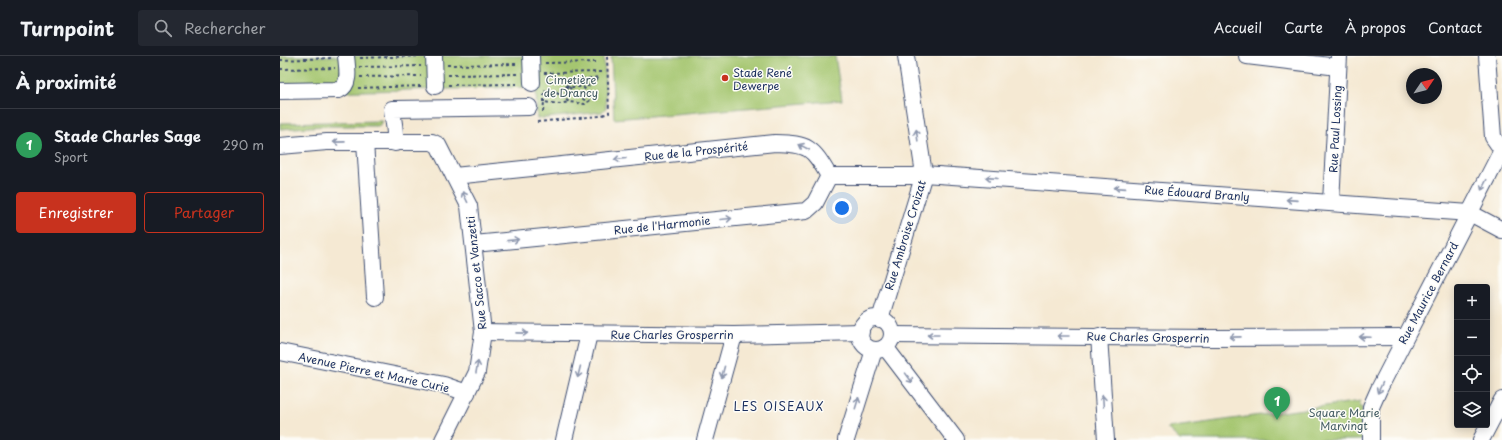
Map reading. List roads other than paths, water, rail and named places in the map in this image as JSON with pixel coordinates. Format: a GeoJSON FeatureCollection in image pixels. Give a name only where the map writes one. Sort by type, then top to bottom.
{"type":"FeatureCollection","features":[{"type":"Feature","properties":{"kind":"street"},"geometry":{"type":"LineString","coordinates":[[434,56],[435,86]]}},
{"type":"Feature","properties":{"kind":"street"},"geometry":{"type":"LineString","coordinates":[[531,56],[539,87]]}},
{"type":"Feature","properties":{"kind":"street","name":"Rue Ambroise Croizat"},"geometry":{"type":"LineString","coordinates":[[880,319],[924,174],[906,56]]}},
{"type":"Feature","properties":{"kind":"street"},"geometry":{"type":"LineString","coordinates":[[1247,56],[1339,61]]}},
{"type":"Feature","properties":{"kind":"street"},"geometry":{"type":"LineString","coordinates":[[1487,56],[1493,137],[1502,150]]}},
{"type":"Feature","properties":{"kind":"street"},"geometry":{"type":"LineString","coordinates":[[280,91],[340,90],[344,88],[347,84],[346,57]]}},
{"type":"Feature","properties":{"kind":"street","name":"Rue Paul Lossing"},"geometry":{"type":"LineString","coordinates":[[1331,202],[1339,61]]}},
{"type":"Feature","properties":{"kind":"street"},"geometry":{"type":"LineString","coordinates":[[396,143],[396,126],[393,120],[392,109],[536,110]]}},
{"type":"Feature","properties":{"kind":"street","name":"Rue Sacco et Vanzetti"},"geometry":{"type":"LineString","coordinates":[[280,146],[326,142],[432,142],[438,145],[469,206],[483,332],[477,372],[444,440]]}},
{"type":"Feature","properties":{"kind":"street"},"geometry":{"type":"LineString","coordinates":[[365,142],[375,297]]}},
{"type":"Feature","properties":{"kind":"street","name":"Rue de la Prospérité"},"geometry":{"type":"LineString","coordinates":[[454,176],[775,143],[798,144],[816,154],[829,176]]}},
{"type":"Feature","properties":{"kind":"street","name":"Rue Maurice Bernard"},"geometry":{"type":"LineString","coordinates":[[1371,440],[1371,408],[1404,337],[1470,214],[1502,150]]}},
{"type":"Feature","properties":{"kind":"street"},"geometry":{"type":"LineString","coordinates":[[829,176],[913,176],[924,174]]}},
{"type":"Feature","properties":{"kind":"street","name":"Rue Édouard Branly"},"geometry":{"type":"LineString","coordinates":[[924,174],[1331,202],[1470,214]]}},
{"type":"Feature","properties":{"kind":"street","name":"Rue de l'Harmonie"},"geometry":{"type":"LineString","coordinates":[[474,244],[806,211],[815,203],[829,176]]}},
{"type":"Feature","properties":{"kind":"street"},"geometry":{"type":"LineString","coordinates":[[1470,214],[1502,230]]}},
{"type":"Feature","properties":{"kind":"street"},"geometry":{"type":"LineString","coordinates":[[846,440],[871,354],[883,344],[890,327],[880,319],[868,321],[861,332],[865,345],[883,344]]}},
{"type":"Feature","properties":{"kind":"street","name":"Rue Charles Grosperrin"},"geometry":{"type":"LineString","coordinates":[[483,332],[734,335],[861,332]]}},
{"type":"Feature","properties":{"kind":"street"},"geometry":{"type":"LineString","coordinates":[[564,440],[589,334]]}},
{"type":"Feature","properties":{"kind":"street"},"geometry":{"type":"LineString","coordinates":[[705,440],[734,335]]}},
{"type":"Feature","properties":{"kind":"street"},"geometry":{"type":"LineString","coordinates":[[1099,336],[1106,440]]}},
{"type":"Feature","properties":{"kind":"street","name":"Rue Charles Grosperrin"},"geometry":{"type":"LineString","coordinates":[[883,344],[1099,336],[1209,338],[1404,337]]}},
{"type":"Feature","properties":{"kind":"street"},"geometry":{"type":"LineString","coordinates":[[883,344],[956,440]]}},
{"type":"Feature","properties":{"kind":"street","name":"Avenue Pierre et Marie Curie"},"geometry":{"type":"LineString","coordinates":[[280,352],[444,385],[468,393]]}},
{"type":"Feature","properties":{"kind":"street"},"geometry":{"type":"LineString","coordinates":[[1481,440],[1502,400]]}},
{"type":"Feature","properties":{"kind":"place","name":"Stade René Dewerpe"},"geometry":{"type":"Point","coordinates":[725,78]}},
{"type":"Feature","properties":{"kind":"place","name":"Stade Charles Sage"},"geometry":{"type":"Point","coordinates":[1277,420]}},
{"type":"Feature","properties":{"kind":"district","name":"LES OISEAUX"},"geometry":{"type":"Point","coordinates":[779,406]}},
{"type":"Feature","properties":{"kind":"park label","name":"Cimetière de Drancy"},"geometry":{"type":"Point","coordinates":[571,85]}},
{"type":"Feature","properties":{"kind":"park label","name":"Square Marie Marvingt"},"geometry":{"type":"Point","coordinates":[1344,418]}}]}
